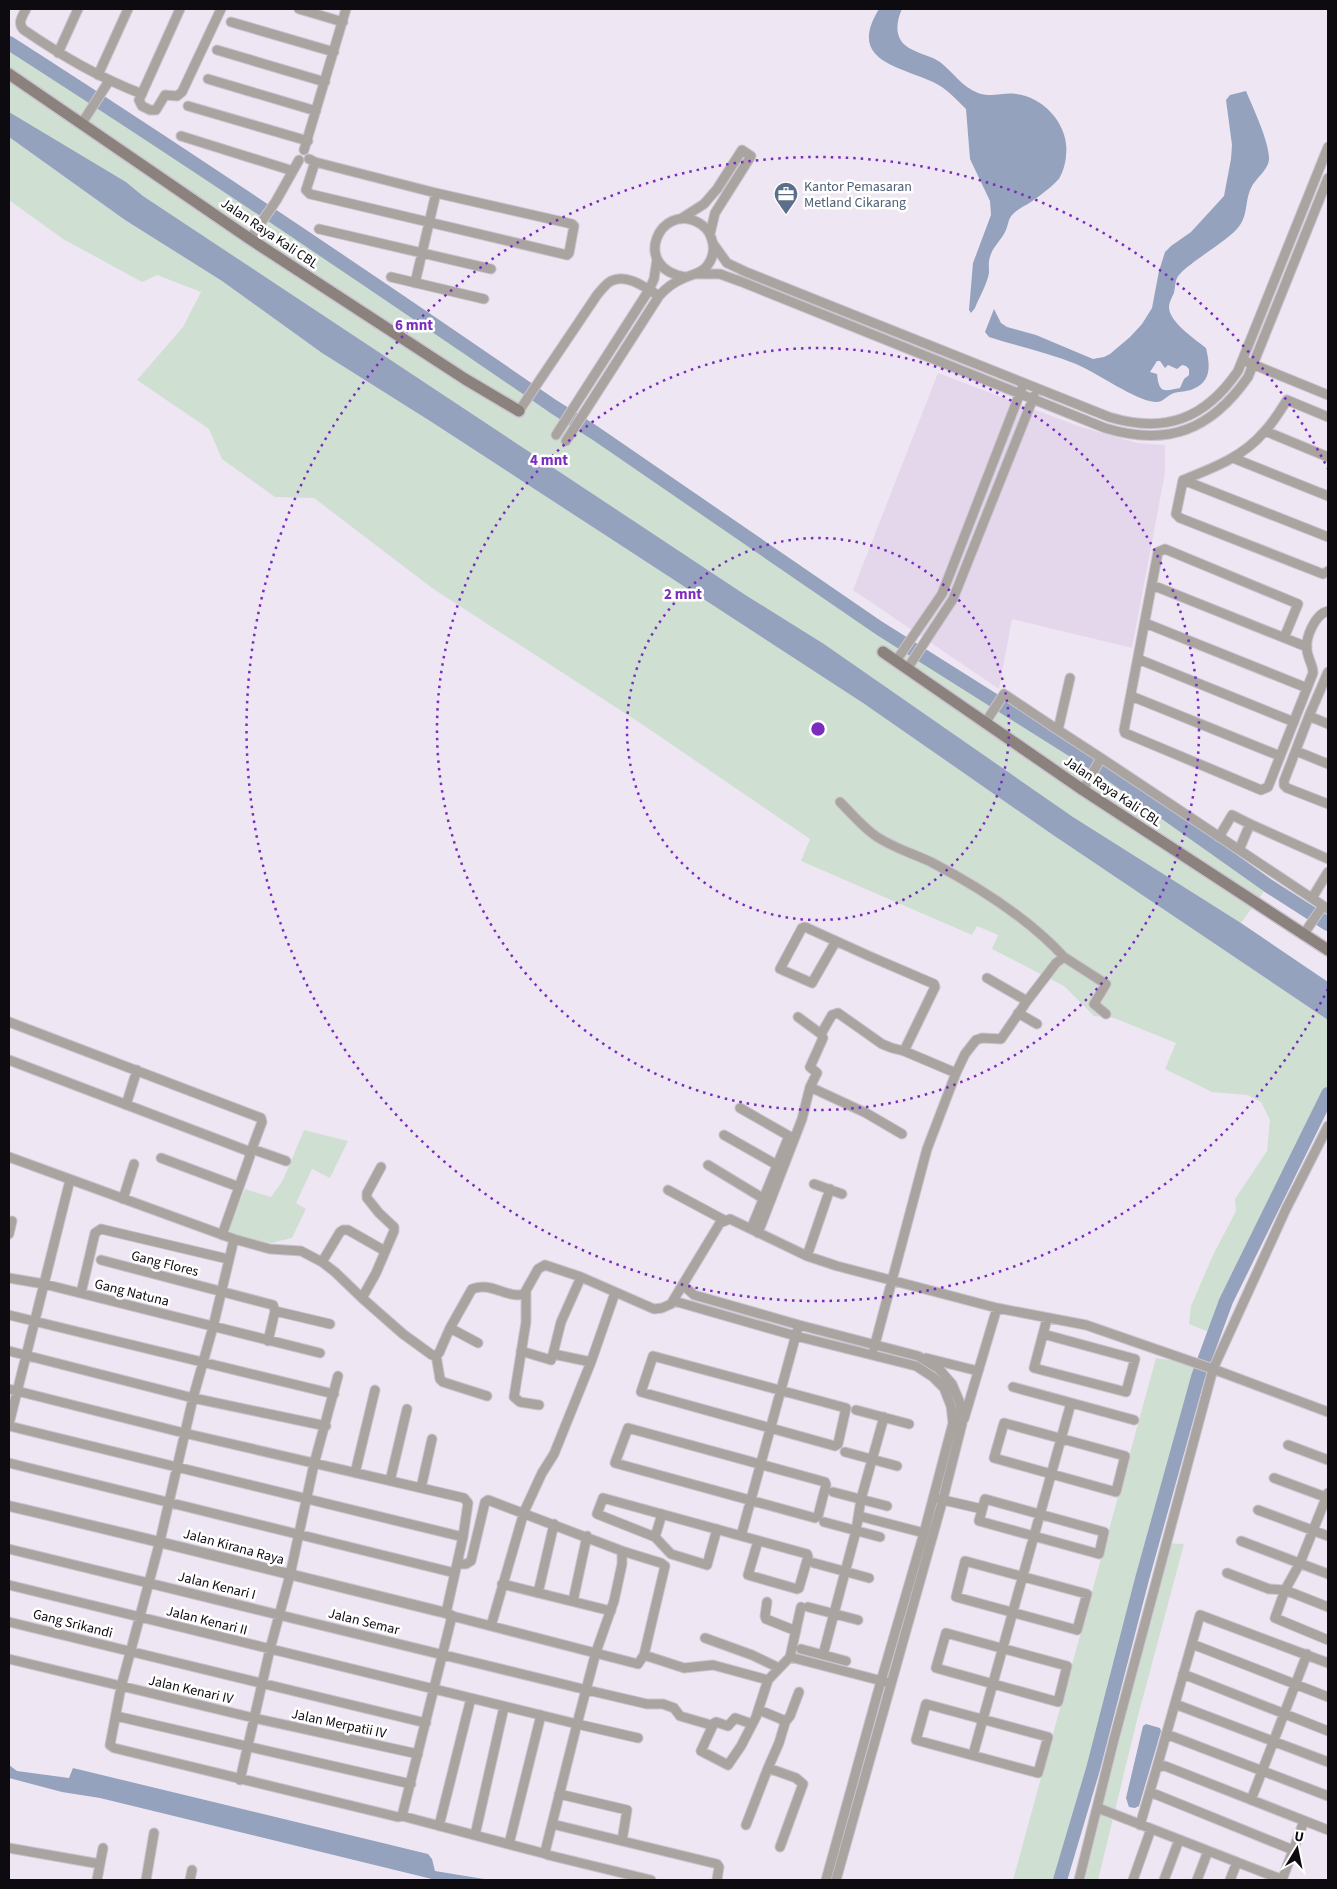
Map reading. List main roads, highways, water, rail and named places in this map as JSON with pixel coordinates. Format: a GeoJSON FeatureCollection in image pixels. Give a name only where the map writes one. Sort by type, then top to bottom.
{"type":"FeatureCollection","features":[{"type":"Feature","properties":{"kind":"main road","name":"Jalan Raya Kali CBL"},"geometry":{"type":"LineString","coordinates":[[9,74],[250,239],[519,411]]}},
{"type":"Feature","properties":{"kind":"main road","name":"Jalan Raya Kali CBL"},"geometry":{"type":"LineString","coordinates":[[883,652],[1083,790],[1328,950]]}},
{"type":"Feature","properties":{"kind":"water"},"geometry":{"type":"Polygon","coordinates":[[[879,9],[902,9],[897,26],[899,37],[907,47],[940,62],[962,83],[978,93],[988,95],[1016,94],[1036,101],[1053,115],[1064,134],[1066,157],[1061,175],[1047,190],[1016,211],[1011,217],[1005,232],[991,254],[987,282],[971,313],[969,310],[973,263],[991,215],[990,201],[970,159],[966,109],[938,84],[892,66],[873,51],[869,40],[871,26],[879,9]]]}},
{"type":"Feature","properties":{"kind":"water"},"geometry":{"type":"Polygon","coordinates":[[[1246,91],[1267,144],[1269,160],[1251,188],[1245,215],[1240,225],[1230,235],[1180,273],[1176,280],[1174,293],[1169,305],[1170,313],[1183,330],[1206,348],[1209,366],[1204,382],[1193,389],[1174,393],[1155,402],[1137,396],[1076,364],[989,337],[985,332],[994,309],[1001,323],[1007,327],[1036,335],[1093,359],[1110,354],[1130,337],[1142,324],[1152,308],[1159,271],[1165,252],[1191,232],[1224,196],[1232,145],[1226,100],[1230,95],[1246,91]],[[1157,361],[1150,372],[1157,374],[1161,388],[1166,390],[1180,388],[1184,379],[1189,375],[1189,369],[1182,365],[1177,369],[1168,365],[1165,368],[1160,361],[1157,361]]]}},
{"type":"Feature","properties":{"kind":"water"},"geometry":{"type":"Polygon","coordinates":[[[9,112],[126,182],[143,196],[747,596],[824,644],[1073,817],[1241,923],[1328,982],[1328,1020],[1053,835],[863,703],[430,421],[322,353],[222,281],[125,220],[9,137],[9,112]]]}},
{"type":"Feature","properties":{"kind":"water"},"geometry":{"type":"Polygon","coordinates":[[[1146,1724],[1160,1728],[1161,1731],[1139,1806],[1135,1808],[1129,1807],[1126,1798],[1143,1726],[1146,1724]]]}},
{"type":"Feature","properties":{"kind":"water"},"geometry":{"type":"Polygon","coordinates":[[[9,1765],[17,1771],[69,1778],[73,1768],[428,1854],[432,1859],[435,1871],[490,1880],[436,1880],[100,1798],[62,1792],[9,1778],[9,1765]]]}},
{"type":"Feature","properties":{"kind":"waterway"},"geometry":{"type":"LineString","coordinates":[[9,43],[351,268],[879,628],[1109,773],[1270,887],[1328,924]]}},
{"type":"Feature","properties":{"kind":"waterway"},"geometry":{"type":"LineString","coordinates":[[1060,1880],[1093,1769],[1142,1579],[1198,1377],[1226,1301],[1328,1094]]}},
{"type":"Feature","properties":{"kind":"place","name":"Kantor Pemasaran Metland Cikarang"},"geometry":{"type":"Point","coordinates":[786,215]}}]}
